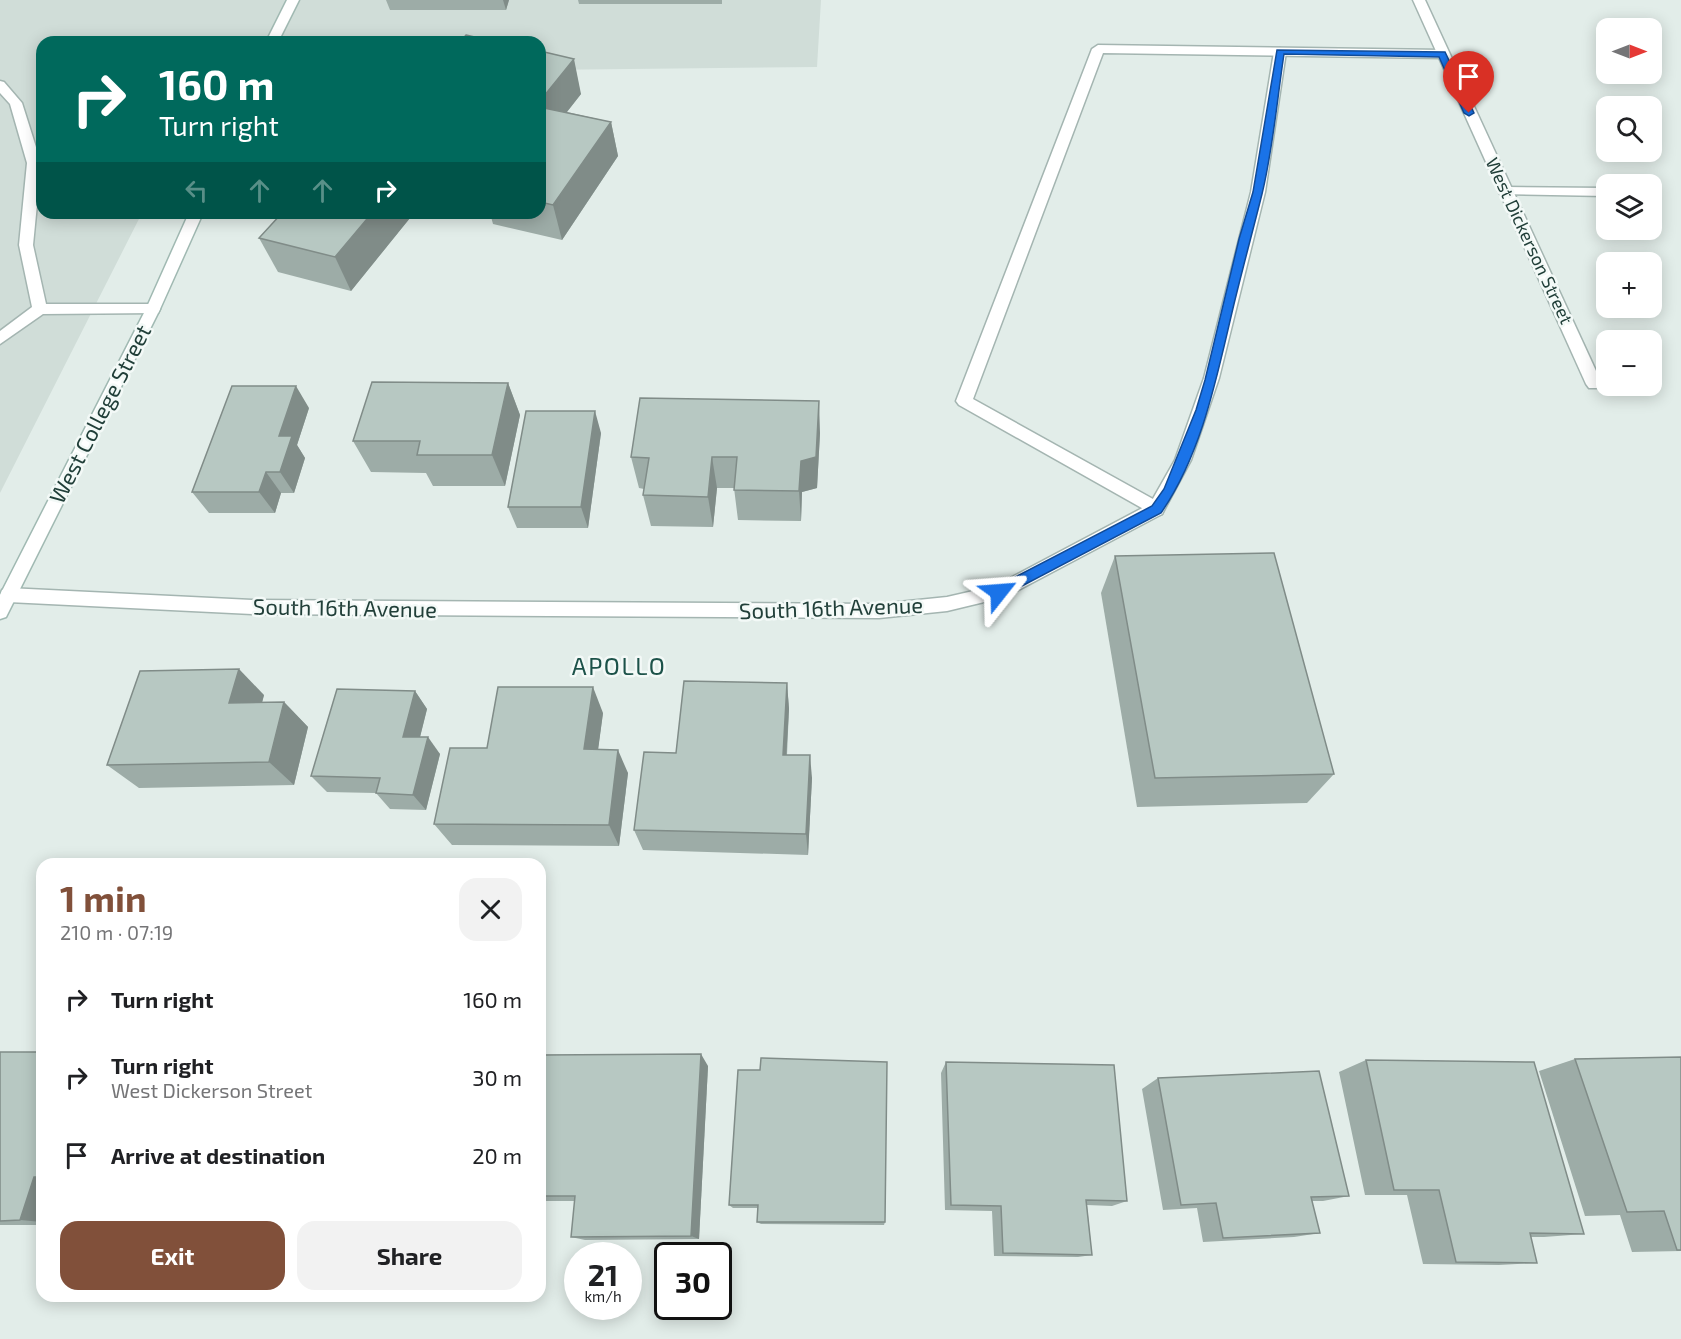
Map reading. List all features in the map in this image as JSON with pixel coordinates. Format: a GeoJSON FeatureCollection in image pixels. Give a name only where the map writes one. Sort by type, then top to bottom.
{"type":"FeatureCollection","features":[{"type":"Feature","properties":{"kind":"street"},"geometry":{"type":"LineString","coordinates":[[274,36],[285,0]]}},
{"type":"Feature","properties":{"kind":"street"},"geometry":{"type":"LineString","coordinates":[[275,36],[293,0]]}},
{"type":"Feature","properties":{"kind":"street","name":"West Dickerson Street"},"geometry":{"type":"LineString","coordinates":[[1419,0],[1594,384]]}},
{"type":"Feature","properties":{"kind":"street"},"geometry":{"type":"LineString","coordinates":[[1156,509],[964,401],[1098,49],[1442,54]]}},
{"type":"Feature","properties":{"kind":"street","name":"South 16th Avenue"},"geometry":{"type":"LineString","coordinates":[[8,595],[252,607],[879,611],[947,604],[999,592],[1156,509],[1169,491],[1208,390],[1244,239],[1258,192],[1280,52]]}},
{"type":"Feature","properties":{"kind":"street"},"geometry":{"type":"LineString","coordinates":[[0,85],[16,103],[34,163],[26,245],[40,309]]}},
{"type":"Feature","properties":{"kind":"street"},"geometry":{"type":"LineString","coordinates":[[1505,191],[1596,192]]}},
{"type":"Feature","properties":{"kind":"street","name":"West College Street"},"geometry":{"type":"LineString","coordinates":[[0,612],[153,309],[193,219]]}},
{"type":"Feature","properties":{"kind":"street"},"geometry":{"type":"LineString","coordinates":[[0,339],[40,309],[153,309]]}},
{"type":"Feature","properties":{"kind":"shaded area"},"geometry":{"type":"Polygon","coordinates":[[[0,0],[821,0],[817,67],[546,70],[546,36],[36,36],[36,219],[139,219],[0,493],[0,0]]]}},
{"type":"Feature","properties":{"kind":"building"},"geometry":{"type":"Polygon","coordinates":[[[546,52],[574,59],[546,94],[546,52]]]}},
{"type":"Feature","properties":{"kind":"building"},"geometry":{"type":"Polygon","coordinates":[[[546,108],[611,122],[553,205],[546,203],[546,108]]]}},
{"type":"Feature","properties":{"kind":"building"},"geometry":{"type":"Polygon","coordinates":[[[276,219],[367,219],[335,257],[259,238],[276,219]]]}},
{"type":"Feature","properties":{"kind":"building"},"geometry":{"type":"Polygon","coordinates":[[[372,382],[508,383],[492,455],[417,455],[420,441],[353,441],[372,382]]]}},
{"type":"Feature","properties":{"kind":"building"},"geometry":{"type":"Polygon","coordinates":[[[232,386],[296,386],[279,436],[292,436],[280,472],[266,472],[259,492],[192,492],[232,386]]]}},
{"type":"Feature","properties":{"kind":"building"},"geometry":{"type":"Polygon","coordinates":[[[640,398],[819,401],[816,457],[801,461],[799,491],[734,490],[737,457],[712,457],[708,497],[643,495],[649,458],[631,457],[640,398]]]}},
{"type":"Feature","properties":{"kind":"building"},"geometry":{"type":"Polygon","coordinates":[[[526,411],[595,411],[581,507],[508,507],[526,411]]]}},
{"type":"Feature","properties":{"kind":"building"},"geometry":{"type":"Polygon","coordinates":[[[1274,553],[1334,774],[1155,778],[1115,556],[1274,553]]]}},
{"type":"Feature","properties":{"kind":"building"},"geometry":{"type":"Polygon","coordinates":[[[239,669],[229,703],[284,702],[269,762],[107,765],[140,671],[239,669]]]}},
{"type":"Feature","properties":{"kind":"building"},"geometry":{"type":"Polygon","coordinates":[[[684,681],[787,683],[783,755],[810,755],[806,834],[634,830],[644,752],[676,753],[684,681]]]}},
{"type":"Feature","properties":{"kind":"building"},"geometry":{"type":"Polygon","coordinates":[[[498,687],[593,687],[584,749],[618,750],[609,825],[434,824],[450,748],[487,748],[498,687]]]}},
{"type":"Feature","properties":{"kind":"building"},"geometry":{"type":"Polygon","coordinates":[[[337,689],[415,691],[403,737],[428,737],[413,795],[376,793],[380,778],[311,776],[337,689]]]}},
{"type":"Feature","properties":{"kind":"building"},"geometry":{"type":"Polygon","coordinates":[[[0,1052],[36,1052],[36,1177],[34,1177],[20,1220],[0,1221],[0,1052]]]}},
{"type":"Feature","properties":{"kind":"building"},"geometry":{"type":"Polygon","coordinates":[[[701,1054],[691,1236],[571,1237],[575,1196],[546,1196],[546,1055],[701,1054]]]}},
{"type":"Feature","properties":{"kind":"building"},"geometry":{"type":"Polygon","coordinates":[[[1681,1057],[1681,1250],[1677,1250],[1664,1211],[1627,1212],[1575,1059],[1681,1057]]]}},
{"type":"Feature","properties":{"kind":"building"},"geometry":{"type":"Polygon","coordinates":[[[761,1058],[887,1062],[885,1222],[757,1222],[758,1205],[729,1205],[738,1070],[760,1070],[761,1058]]]}},
{"type":"Feature","properties":{"kind":"building"},"geometry":{"type":"Polygon","coordinates":[[[1366,1060],[1534,1062],[1584,1234],[1530,1233],[1537,1263],[1456,1262],[1439,1190],[1394,1190],[1366,1060]]]}},
{"type":"Feature","properties":{"kind":"building"},"geometry":{"type":"Polygon","coordinates":[[[946,1062],[1114,1065],[1127,1201],[1086,1200],[1092,1255],[1003,1253],[1001,1206],[951,1205],[946,1062]]]}},
{"type":"Feature","properties":{"kind":"building"},"geometry":{"type":"Polygon","coordinates":[[[1319,1071],[1349,1196],[1311,1197],[1320,1233],[1223,1238],[1216,1203],[1181,1205],[1158,1078],[1319,1071]]]}},
{"type":"Feature","properties":{"kind":"district","name":"APOLLO"},"geometry":{"type":"Point","coordinates":[619,667]}},
{"type":"Feature","properties":{"kind":"route"},"geometry":{"type":"LineString","coordinates":[[999,592],[1156,509],[1169,491],[1202,410],[1244,239],[1258,192],[1280,52],[1442,54],[1469,113]]}}]}
